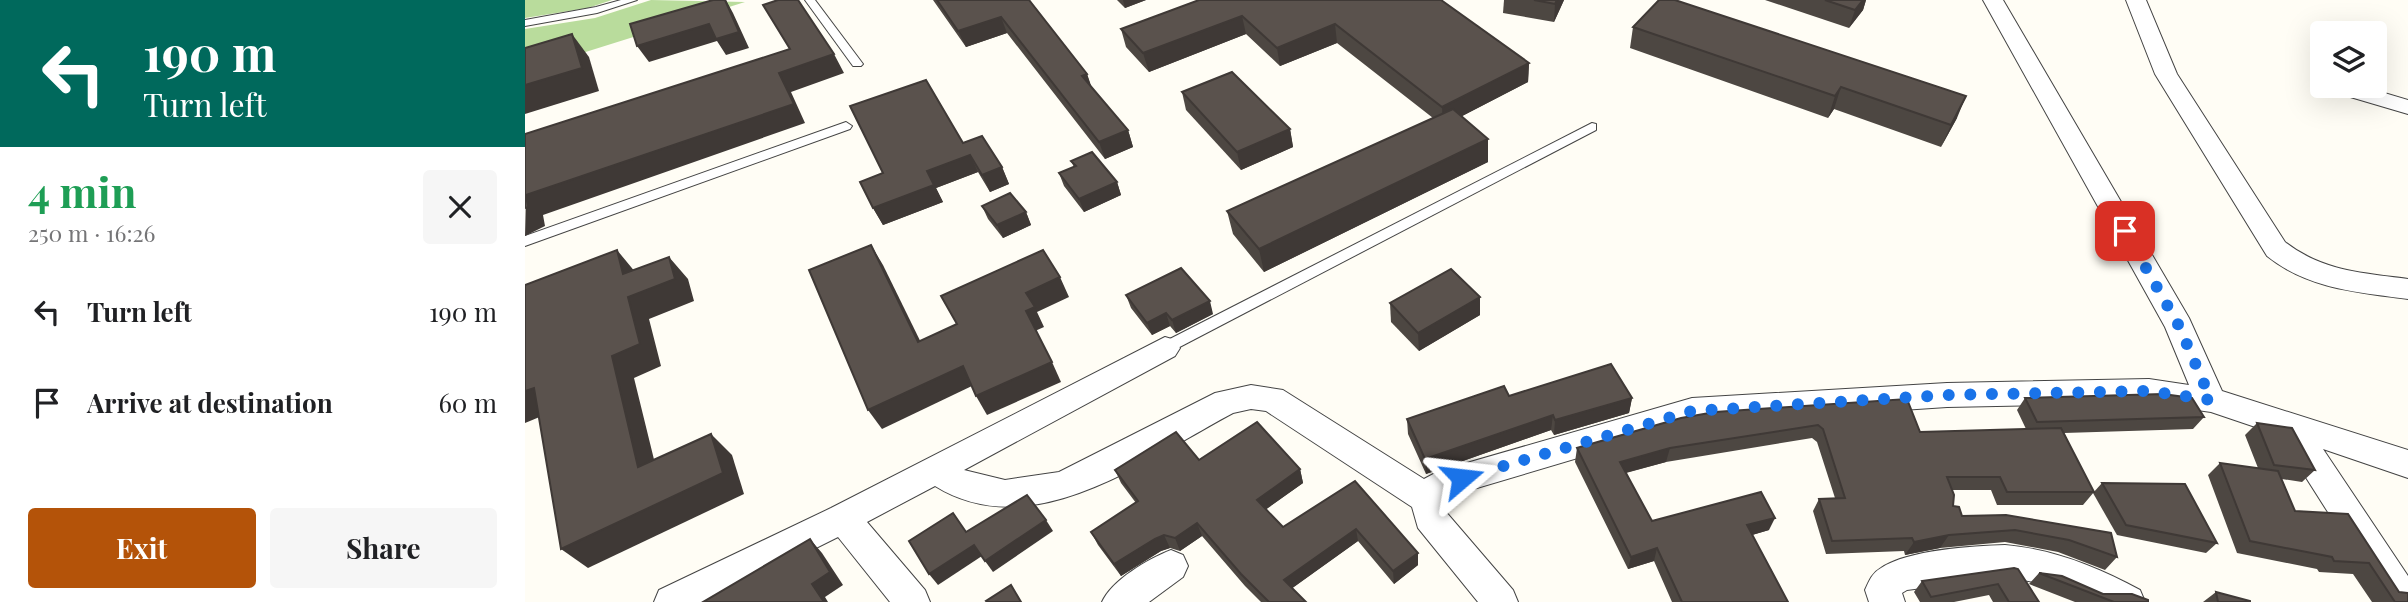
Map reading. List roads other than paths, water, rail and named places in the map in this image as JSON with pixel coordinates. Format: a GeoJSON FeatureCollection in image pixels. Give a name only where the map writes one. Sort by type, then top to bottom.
{"type":"FeatureCollection","features":[{"type":"Feature","properties":{"kind":"street"},"geometry":{"type":"LineString","coordinates":[[1993,0],[2179,326],[2211,400]]}},
{"type":"Feature","properties":{"kind":"street"},"geometry":{"type":"LineString","coordinates":[[2136,0],[2166,74],[2276,249],[2293,265],[2316,276],[2408,289]]}},
{"type":"Feature","properties":{"kind":"street"},"geometry":{"type":"LineString","coordinates":[[2378,98],[2408,107]]}},
{"type":"Feature","properties":{"kind":"street"},"geometry":{"type":"LineString","coordinates":[[672,602],[843,517],[1165,348]]}},
{"type":"Feature","properties":{"kind":"street"},"geometry":{"type":"LineString","coordinates":[[1427,499],[1439,485],[1692,411],[1947,395],[2149,391],[2211,400],[2408,464]]}},
{"type":"Feature","properties":{"kind":"street"},"geometry":{"type":"LineString","coordinates":[[935,469],[954,482],[983,493],[1010,494],[1052,488],[1078,480],[1226,402],[1251,397],[1272,399],[1427,499],[1430,518],[1500,602]]}},
{"type":"Feature","properties":{"kind":"street"},"geometry":{"type":"LineString","coordinates":[[2291,427],[2405,602]]}},
{"type":"Feature","properties":{"kind":"street"},"geometry":{"type":"LineString","coordinates":[[843,517],[912,602]]}},
{"type":"Feature","properties":{"kind":"street"},"geometry":{"type":"LineString","coordinates":[[1887,602],[1883,590],[1886,583],[1904,574],[2006,561],[2052,570],[2109,591],[2127,602]]}},
{"type":"Feature","properties":{"kind":"street"},"geometry":{"type":"LineString","coordinates":[[1120,602],[1171,566]]}},
{"type":"Feature","properties":{"kind":"lane"},"geometry":{"type":"LineString","coordinates":[[525,23],[597,10],[632,0]]}},
{"type":"Feature","properties":{"kind":"lane"},"geometry":{"type":"LineString","coordinates":[[810,0],[857,64]]}},
{"type":"Feature","properties":{"kind":"lane"},"geometry":{"type":"LineString","coordinates":[[525,241],[846,126]]}},
{"type":"Feature","properties":{"kind":"lane"},"geometry":{"type":"LineString","coordinates":[[1165,348],[1592,127]]}}]}
